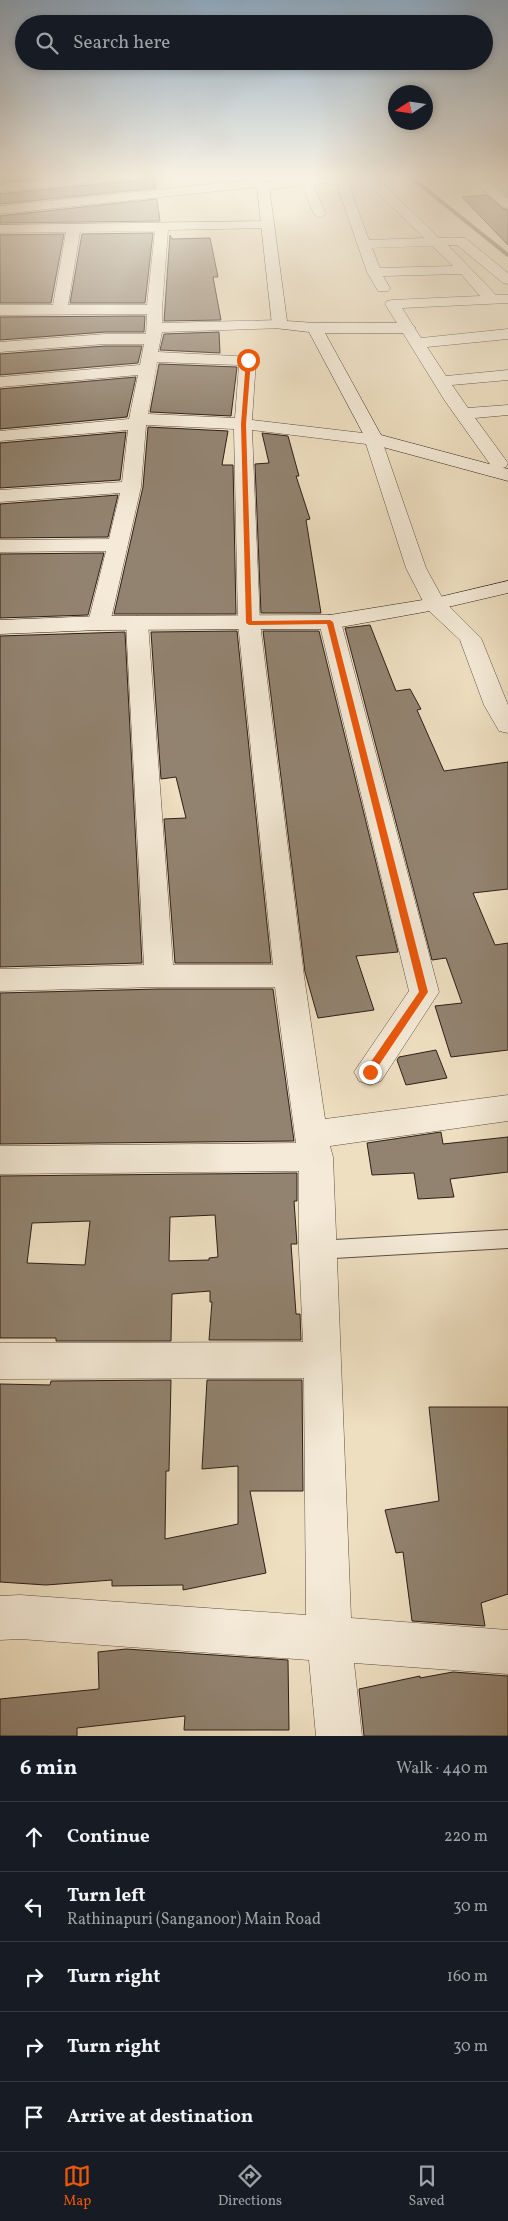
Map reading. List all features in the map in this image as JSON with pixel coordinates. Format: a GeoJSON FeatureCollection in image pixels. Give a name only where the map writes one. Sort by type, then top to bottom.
{"type":"FeatureCollection","features":[{"type":"Feature","properties":{"kind":"street"},"geometry":{"type":"LineString","coordinates":[[60,310],[69,255]]}},
{"type":"Feature","properties":{"kind":"street"},"geometry":{"type":"LineString","coordinates":[[99,623],[131,487],[137,422],[154,333],[154,309],[159,255]]}},
{"type":"Feature","properties":{"kind":"street"},"geometry":{"type":"LineString","coordinates":[[271,255],[280,325]]}},
{"type":"Feature","properties":{"kind":"street"},"geometry":{"type":"LineString","coordinates":[[368,255],[374,272],[392,304],[440,381],[506,469]]}},
{"type":"Feature","properties":{"kind":"street"},"geometry":{"type":"LineString","coordinates":[[450,255],[491,299]]}},
{"type":"Feature","properties":{"kind":"street"},"geometry":{"type":"LineString","coordinates":[[477,255],[508,280]]}},
{"type":"Feature","properties":{"kind":"street"},"geometry":{"type":"LineString","coordinates":[[374,272],[465,270]]}},
{"type":"Feature","properties":{"kind":"street"},"geometry":{"type":"LineString","coordinates":[[392,304],[508,299]]}},
{"type":"Feature","properties":{"kind":"street"},"geometry":{"type":"LineString","coordinates":[[0,310],[154,309]]}},
{"type":"Feature","properties":{"kind":"street"},"geometry":{"type":"LineString","coordinates":[[0,348],[154,333],[280,325],[412,335],[508,334]]}},
{"type":"Feature","properties":{"kind":"street"},"geometry":{"type":"LineString","coordinates":[[315,328],[374,439],[416,568],[435,604],[470,638],[500,690],[508,726]]}},
{"type":"Feature","properties":{"kind":"street"},"geometry":{"type":"LineString","coordinates":[[0,382],[147,363],[248,360],[243,424],[249,623],[289,976],[313,1146],[323,1360],[329,1639],[339,1736]]}},
{"type":"Feature","properties":{"kind":"street"},"geometry":{"type":"LineString","coordinates":[[440,381],[508,374]]}},
{"type":"Feature","properties":{"kind":"street"},"geometry":{"type":"LineString","coordinates":[[463,414],[508,410]]}},
{"type":"Feature","properties":{"kind":"street"},"geometry":{"type":"LineString","coordinates":[[0,436],[137,422],[243,424],[374,439],[506,469]]}},
{"type":"Feature","properties":{"kind":"street"},"geometry":{"type":"LineString","coordinates":[[0,496],[131,487]]}},
{"type":"Feature","properties":{"kind":"street"},"geometry":{"type":"LineString","coordinates":[[0,546],[118,545]]}},
{"type":"Feature","properties":{"kind":"street"},"geometry":{"type":"LineString","coordinates":[[0,627],[99,623],[330,622],[435,604],[508,587]]}},
{"type":"Feature","properties":{"kind":"street"},"geometry":{"type":"LineString","coordinates":[[330,622],[424,992],[370,1072]]}},
{"type":"Feature","properties":{"kind":"street"},"geometry":{"type":"LineString","coordinates":[[136,623],[159,976]]}},
{"type":"Feature","properties":{"kind":"street"},"geometry":{"type":"LineString","coordinates":[[0,980],[159,976],[289,976]]}},
{"type":"Feature","properties":{"kind":"street"},"geometry":{"type":"LineString","coordinates":[[0,1160],[313,1146],[508,1108]]}},
{"type":"Feature","properties":{"kind":"street"},"geometry":{"type":"LineString","coordinates":[[0,1361],[323,1360]]}},
{"type":"Feature","properties":{"kind":"street"},"geometry":{"type":"LineString","coordinates":[[0,1618],[30,1618],[508,1652]]}},
{"type":"Feature","properties":{"kind":"lane"},"geometry":{"type":"LineString","coordinates":[[317,1250],[508,1239]]}},
{"type":"Feature","properties":{"kind":"building"},"geometry":{"type":"Polygon","coordinates":[[[0,255],[60,255],[51,303],[0,303],[0,255]]]}},
{"type":"Feature","properties":{"kind":"building"},"geometry":{"type":"Polygon","coordinates":[[[78,255],[150,255],[145,303],[70,303],[78,255]]]}},
{"type":"Feature","properties":{"kind":"building"},"geometry":{"type":"Polygon","coordinates":[[[169,255],[213,255],[218,277],[213,277],[221,320],[164,321],[169,255]]]}},
{"type":"Feature","properties":{"kind":"building"},"geometry":{"type":"Polygon","coordinates":[[[145,316],[144,332],[105,332],[0,340],[0,317],[145,316]]]}},
{"type":"Feature","properties":{"kind":"building"},"geometry":{"type":"Polygon","coordinates":[[[219,332],[220,353],[160,350],[164,334],[219,332]]]}},
{"type":"Feature","properties":{"kind":"building"},"geometry":{"type":"Polygon","coordinates":[[[105,346],[142,346],[138,363],[0,375],[0,354],[105,346]]]}},
{"type":"Feature","properties":{"kind":"building"},"geometry":{"type":"Polygon","coordinates":[[[159,364],[237,367],[231,416],[150,412],[159,364]]]}},
{"type":"Feature","properties":{"kind":"building"},"geometry":{"type":"Polygon","coordinates":[[[136,377],[127,417],[0,429],[0,389],[136,377]]]}},
{"type":"Feature","properties":{"kind":"building"},"geometry":{"type":"Polygon","coordinates":[[[148,427],[228,431],[222,465],[233,465],[236,614],[114,614],[143,487],[148,427]]]}},
{"type":"Feature","properties":{"kind":"building"},"geometry":{"type":"Polygon","coordinates":[[[126,432],[120,480],[0,488],[0,443],[126,432]]]}},
{"type":"Feature","properties":{"kind":"building"},"geometry":{"type":"Polygon","coordinates":[[[262,433],[288,436],[299,476],[296,476],[310,519],[306,520],[321,613],[261,613],[255,464],[269,463],[262,433]]]}},
{"type":"Feature","properties":{"kind":"building"},"geometry":{"type":"Polygon","coordinates":[[[118,495],[108,537],[0,538],[0,504],[118,495]]]}},
{"type":"Feature","properties":{"kind":"building"},"geometry":{"type":"Polygon","coordinates":[[[104,553],[88,615],[0,618],[0,554],[104,553]]]}},
{"type":"Feature","properties":{"kind":"building"},"geometry":{"type":"Polygon","coordinates":[[[370,625],[396,691],[410,689],[421,709],[417,710],[444,771],[508,762],[508,889],[473,893],[495,945],[508,943],[508,1050],[451,1057],[435,1006],[462,1003],[446,958],[432,960],[345,628],[370,625]]]}},
{"type":"Feature","properties":{"kind":"building"},"geometry":{"type":"Polygon","coordinates":[[[237,631],[271,963],[175,963],[164,819],[186,818],[176,777],[161,779],[151,632],[237,631]]]}},
{"type":"Feature","properties":{"kind":"building"},"geometry":{"type":"Polygon","coordinates":[[[263,631],[319,631],[398,952],[356,956],[374,1010],[318,1018],[305,972],[263,631]]]}},
{"type":"Feature","properties":{"kind":"building"},"geometry":{"type":"Polygon","coordinates":[[[125,632],[142,963],[0,967],[0,636],[125,632]]]}},
{"type":"Feature","properties":{"kind":"building"},"geometry":{"type":"Polygon","coordinates":[[[159,989],[273,989],[294,1141],[0,1144],[0,993],[159,989]]]}},
{"type":"Feature","properties":{"kind":"building"},"geometry":{"type":"Polygon","coordinates":[[[436,1050],[447,1078],[406,1085],[397,1060],[399,1057],[436,1050]]]}},
{"type":"Feature","properties":{"kind":"building"},"geometry":{"type":"Polygon","coordinates":[[[441,1132],[443,1144],[508,1137],[508,1172],[450,1179],[454,1197],[418,1199],[414,1173],[372,1175],[367,1143],[441,1132]]]}},
{"type":"Feature","properties":{"kind":"building"},"geometry":{"type":"Polygon","coordinates":[[[297,1173],[297,1201],[294,1201],[297,1244],[291,1244],[296,1314],[300,1314],[301,1340],[209,1340],[212,1302],[210,1302],[210,1291],[172,1294],[171,1341],[56,1341],[56,1338],[0,1338],[0,1176],[297,1173]],[[215,1215],[170,1217],[169,1261],[209,1260],[209,1258],[218,1257],[215,1215]],[[90,1221],[32,1223],[27,1263],[85,1265],[90,1221]]]}},
{"type":"Feature","properties":{"kind":"building"},"geometry":{"type":"Polygon","coordinates":[[[171,1380],[169,1471],[166,1471],[165,1539],[238,1524],[238,1466],[202,1469],[207,1380],[302,1380],[303,1491],[250,1491],[266,1573],[183,1590],[183,1585],[112,1586],[112,1580],[46,1585],[0,1582],[0,1384],[50,1385],[51,1381],[171,1380]]]}},
{"type":"Feature","properties":{"kind":"building"},"geometry":{"type":"Polygon","coordinates":[[[429,1407],[508,1407],[508,1594],[481,1603],[485,1626],[412,1621],[403,1552],[396,1553],[385,1510],[439,1501],[429,1407]]]}},
{"type":"Feature","properties":{"kind":"building"},"geometry":{"type":"Polygon","coordinates":[[[126,1649],[288,1660],[289,1730],[184,1730],[185,1716],[77,1728],[77,1736],[0,1736],[0,1699],[99,1689],[98,1652],[126,1649]]]}},
{"type":"Feature","properties":{"kind":"building"},"geometry":{"type":"Polygon","coordinates":[[[453,1672],[508,1676],[508,1736],[364,1736],[359,1689],[420,1676],[420,1678],[453,1672]]]}},
{"type":"Feature","properties":{"kind":"route"},"geometry":{"type":"LineString","coordinates":[[248,360],[243,424],[249,623],[330,622],[424,992],[370,1072]]}}]}
